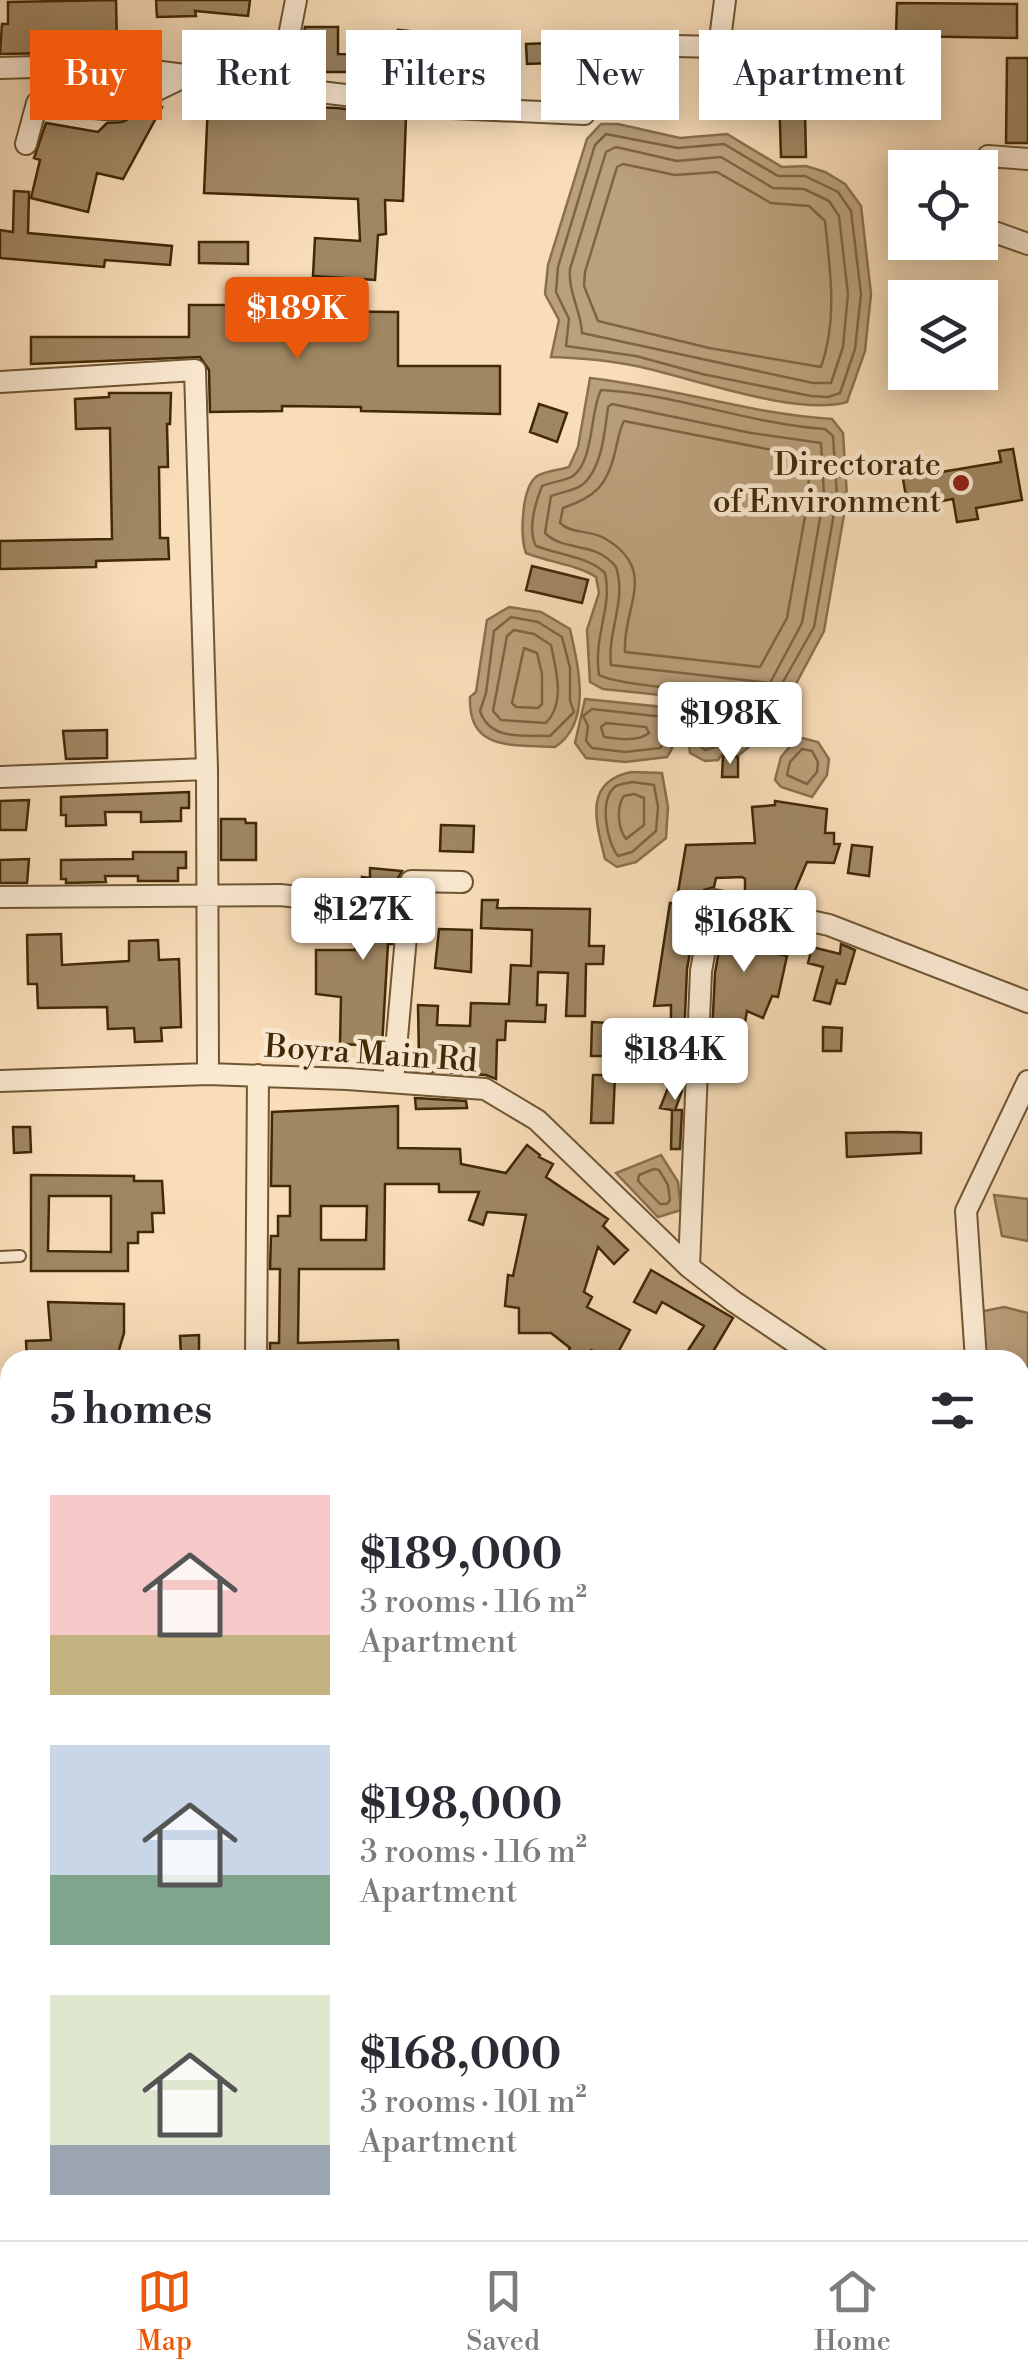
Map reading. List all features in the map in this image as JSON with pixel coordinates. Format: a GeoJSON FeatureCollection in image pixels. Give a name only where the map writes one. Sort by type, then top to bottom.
{"type":"FeatureCollection","features":[{"type":"Feature","properties":{"kind":"street"},"geometry":{"type":"LineString","coordinates":[[290,30],[296,0]]}},
{"type":"Feature","properties":{"kind":"street"},"geometry":{"type":"LineString","coordinates":[[326,93],[452,108],[584,114],[630,45],[719,47],[725,0]]}},
{"type":"Feature","properties":{"kind":"street"},"geometry":{"type":"LineString","coordinates":[[0,68],[106,64],[182,74]]}},
{"type":"Feature","properties":{"kind":"street"},"geometry":{"type":"LineString","coordinates":[[26,144],[37,103],[116,110],[182,77]]}},
{"type":"Feature","properties":{"kind":"street"},"geometry":{"type":"LineString","coordinates":[[998,157],[1028,159]]}},
{"type":"Feature","properties":{"kind":"street"},"geometry":{"type":"LineString","coordinates":[[998,234],[1028,244]]}},
{"type":"Feature","properties":{"kind":"street"},"geometry":{"type":"LineString","coordinates":[[0,382],[195,370],[208,769],[208,1074]]}},
{"type":"Feature","properties":{"kind":"street"},"geometry":{"type":"LineString","coordinates":[[0,777],[208,769]]}},
{"type":"Feature","properties":{"kind":"street"},"geometry":{"type":"LineString","coordinates":[[392,1082],[411,881],[462,882]]}},
{"type":"Feature","properties":{"kind":"street"},"geometry":{"type":"LineString","coordinates":[[0,897],[280,895],[344,902]]}},
{"type":"Feature","properties":{"kind":"street"},"geometry":{"type":"LineString","coordinates":[[690,1266],[701,971],[714,900],[829,925],[1028,1002]]}},
{"type":"Feature","properties":{"kind":"street","name":"Boyra Main Rd"},"geometry":{"type":"LineString","coordinates":[[0,1081],[208,1074],[485,1089],[537,1120],[690,1266],[733,1301],[807,1350]]}},
{"type":"Feature","properties":{"kind":"street"},"geometry":{"type":"LineString","coordinates":[[256,1350],[258,1076]]}},
{"type":"Feature","properties":{"kind":"street"},"geometry":{"type":"LineString","coordinates":[[975,1350],[966,1211],[1028,1081]]}},
{"type":"Feature","properties":{"kind":"lane"},"geometry":{"type":"LineString","coordinates":[[0,1257],[20,1256]]}},
{"type":"Feature","properties":{"kind":"water"},"geometry":{"type":"Polygon","coordinates":[[[601,124],[680,138],[727,134],[782,167],[806,166],[845,184],[861,206],[871,294],[865,351],[847,402],[826,405],[772,400],[636,366],[551,357],[559,320],[545,294],[548,265],[587,139],[601,124]]]}},
{"type":"Feature","properties":{"kind":"water"},"geometry":{"type":"Polygon","coordinates":[[[590,378],[771,412],[832,419],[843,433],[847,497],[824,631],[790,695],[779,707],[603,689],[590,682],[587,630],[599,593],[596,577],[526,553],[523,525],[532,482],[540,474],[569,467],[578,447],[590,378]]]}},
{"type":"Feature","properties":{"kind":"water"},"geometry":{"type":"Polygon","coordinates":[[[509,607],[541,612],[570,629],[579,676],[579,708],[567,736],[555,747],[497,742],[485,737],[471,715],[470,697],[476,692],[487,620],[509,607]]]}},
{"type":"Feature","properties":{"kind":"water"},"geometry":{"type":"Polygon","coordinates":[[[585,699],[673,708],[676,733],[667,757],[625,762],[586,758],[575,743],[585,699]]]}},
{"type":"Feature","properties":{"kind":"water"},"geometry":{"type":"Polygon","coordinates":[[[700,710],[745,715],[754,721],[750,746],[739,755],[723,753],[718,760],[705,761],[690,753],[686,718],[700,710]]]}},
{"type":"Feature","properties":{"kind":"water"},"geometry":{"type":"Polygon","coordinates":[[[798,737],[818,742],[829,759],[827,775],[812,797],[781,787],[775,780],[781,757],[798,737]]]}},
{"type":"Feature","properties":{"kind":"water"},"geometry":{"type":"Polygon","coordinates":[[[631,772],[662,773],[668,807],[666,838],[636,862],[617,867],[605,859],[597,805],[605,785],[631,772]]]}},
{"type":"Feature","properties":{"kind":"water"},"geometry":{"type":"Polygon","coordinates":[[[661,1155],[678,1182],[681,1210],[658,1217],[616,1173],[661,1155]]]}},
{"type":"Feature","properties":{"kind":"water"},"geometry":{"type":"Polygon","coordinates":[[[994,1195],[1028,1199],[1028,1241],[1002,1236],[994,1195]]]}},
{"type":"Feature","properties":{"kind":"water"},"geometry":{"type":"Polygon","coordinates":[[[1004,1307],[1028,1313],[1028,1350],[985,1350],[979,1312],[1004,1307]]]}},
{"type":"Feature","properties":{"kind":"building"},"geometry":{"type":"Polygon","coordinates":[[[116,0],[117,30],[30,30],[30,53],[0,54],[2,24],[8,24],[8,2],[116,0]]]}},
{"type":"Feature","properties":{"kind":"building"},"geometry":{"type":"Polygon","coordinates":[[[156,0],[250,0],[248,16],[195,11],[196,16],[157,17],[156,0]]]}},
{"type":"Feature","properties":{"kind":"building"},"geometry":{"type":"Polygon","coordinates":[[[897,3],[1017,4],[1017,38],[941,37],[941,30],[896,30],[897,3]]]}},
{"type":"Feature","properties":{"kind":"building"},"geometry":{"type":"Polygon","coordinates":[[[338,27],[338,54],[346,54],[346,72],[326,72],[326,30],[304,30],[338,27]]]}},
{"type":"Feature","properties":{"kind":"building"},"geometry":{"type":"Polygon","coordinates":[[[541,43],[541,63],[527,64],[526,44],[541,43]]]}},
{"type":"Feature","properties":{"kind":"building"},"geometry":{"type":"Polygon","coordinates":[[[1007,58],[1028,58],[1028,143],[1006,143],[1007,58]]]}},
{"type":"Feature","properties":{"kind":"building"},"geometry":{"type":"Polygon","coordinates":[[[326,108],[346,109],[346,120],[406,120],[403,201],[385,200],[386,234],[378,235],[375,280],[313,276],[315,238],[360,241],[358,199],[204,193],[207,120],[326,120],[326,108]]]}},
{"type":"Feature","properties":{"kind":"building"},"geometry":{"type":"Polygon","coordinates":[[[155,120],[123,179],[97,173],[88,212],[31,198],[40,160],[34,158],[46,123],[98,132],[107,123],[155,120]]]}},
{"type":"Feature","properties":{"kind":"building"},"geometry":{"type":"Polygon","coordinates":[[[780,120],[805,120],[806,157],[781,157],[780,120]]]}},
{"type":"Feature","properties":{"kind":"building"},"geometry":{"type":"Polygon","coordinates":[[[14,191],[29,192],[28,233],[172,246],[170,265],[105,260],[104,267],[0,258],[0,230],[13,232],[14,191]]]}},
{"type":"Feature","properties":{"kind":"building"},"geometry":{"type":"Polygon","coordinates":[[[199,242],[248,242],[248,264],[199,263],[199,242]]]}},
{"type":"Feature","properties":{"kind":"building"},"geometry":{"type":"Polygon","coordinates":[[[189,305],[304,305],[304,311],[398,312],[398,366],[500,366],[500,414],[282,406],[282,411],[210,412],[209,370],[200,357],[31,364],[31,337],[189,337],[189,305]]]}},
{"type":"Feature","properties":{"kind":"building"},"geometry":{"type":"Polygon","coordinates":[[[109,393],[171,393],[168,467],[159,467],[160,538],[168,538],[169,559],[96,561],[96,567],[0,569],[0,541],[112,539],[110,428],[76,429],[75,399],[109,397],[109,393]]]}},
{"type":"Feature","properties":{"kind":"building"},"geometry":{"type":"Polygon","coordinates":[[[539,404],[567,413],[557,442],[530,432],[539,404]]]}},
{"type":"Feature","properties":{"kind":"building","name":"Directorate of Environment"},"geometry":{"type":"Polygon","coordinates":[[[1013,449],[1022,500],[976,508],[978,519],[957,522],[953,499],[908,507],[901,468],[915,466],[917,476],[1001,462],[999,451],[1013,449]]]}},
{"type":"Feature","properties":{"kind":"building"},"geometry":{"type":"Polygon","coordinates":[[[532,566],[588,580],[582,603],[526,590],[532,566]]]}},
{"type":"Feature","properties":{"kind":"building"},"geometry":{"type":"Polygon","coordinates":[[[107,730],[107,758],[66,759],[63,731],[107,730]]]}},
{"type":"Feature","properties":{"kind":"building"},"geometry":{"type":"Polygon","coordinates":[[[723,756],[738,757],[738,777],[722,777],[723,756]]]}},
{"type":"Feature","properties":{"kind":"building"},"geometry":{"type":"Polygon","coordinates":[[[189,792],[189,808],[181,808],[181,821],[141,822],[141,812],[105,812],[106,825],[66,826],[66,815],[61,815],[61,797],[189,792]]]}},
{"type":"Feature","properties":{"kind":"building"},"geometry":{"type":"Polygon","coordinates":[[[29,800],[26,830],[0,830],[0,801],[29,800]]]}},
{"type":"Feature","properties":{"kind":"building"},"geometry":{"type":"Polygon","coordinates":[[[775,801],[827,809],[825,833],[834,833],[834,844],[840,844],[834,863],[807,862],[790,902],[745,893],[742,877],[716,878],[714,887],[704,890],[687,969],[684,1040],[671,1040],[671,1005],[654,1006],[670,903],[676,904],[686,845],[755,843],[752,807],[775,805],[775,801]]]}},
{"type":"Feature","properties":{"kind":"building"},"geometry":{"type":"Polygon","coordinates":[[[221,819],[256,823],[256,860],[221,860],[221,819]]]}},
{"type":"Feature","properties":{"kind":"building"},"geometry":{"type":"Polygon","coordinates":[[[441,825],[474,826],[473,852],[440,851],[441,825]]]}},
{"type":"Feature","properties":{"kind":"building"},"geometry":{"type":"Polygon","coordinates":[[[852,845],[872,847],[869,876],[848,873],[852,845]]]}},
{"type":"Feature","properties":{"kind":"building"},"geometry":{"type":"Polygon","coordinates":[[[133,852],[186,852],[186,868],[178,868],[178,881],[138,881],[138,876],[105,876],[106,882],[66,883],[66,879],[61,879],[61,860],[133,859],[133,852]]]}},
{"type":"Feature","properties":{"kind":"building"},"geometry":{"type":"Polygon","coordinates":[[[29,859],[27,883],[0,883],[0,860],[29,859]]]}},
{"type":"Feature","properties":{"kind":"building"},"geometry":{"type":"Polygon","coordinates":[[[370,868],[402,871],[397,880],[392,944],[388,944],[382,1046],[340,1044],[341,997],[316,994],[316,950],[355,950],[362,877],[370,878],[370,868]]]}},
{"type":"Feature","properties":{"kind":"building"},"geometry":{"type":"Polygon","coordinates":[[[482,900],[498,900],[497,908],[590,909],[589,946],[604,946],[603,964],[586,964],[585,1016],[566,1016],[568,973],[538,972],[537,1005],[546,1005],[545,1022],[506,1021],[505,1040],[497,1040],[496,1079],[410,1070],[411,1056],[419,1057],[418,1005],[438,1006],[437,1025],[470,1026],[471,1003],[509,1004],[511,965],[531,966],[532,930],[481,928],[482,900]]]}},
{"type":"Feature","properties":{"kind":"building"},"geometry":{"type":"Polygon","coordinates":[[[725,916],[772,927],[767,951],[787,956],[778,997],[772,996],[763,1018],[747,1011],[745,1022],[739,1020],[736,1038],[712,1035],[715,973],[725,916]]]}},
{"type":"Feature","properties":{"kind":"building"},"geometry":{"type":"Polygon","coordinates":[[[439,929],[472,930],[471,972],[435,968],[439,929]]]}},
{"type":"Feature","properties":{"kind":"building"},"geometry":{"type":"Polygon","coordinates":[[[61,934],[62,965],[129,961],[129,941],[158,940],[159,960],[179,959],[181,1027],[161,1028],[162,1041],[135,1042],[134,1028],[108,1029],[107,1007],[38,1008],[37,984],[28,984],[27,935],[61,934]]]}},
{"type":"Feature","properties":{"kind":"building"},"geometry":{"type":"Polygon","coordinates":[[[841,944],[855,950],[845,984],[836,983],[837,979],[830,1004],[814,1000],[823,967],[808,963],[812,947],[840,954],[841,944]]]}},
{"type":"Feature","properties":{"kind":"building"},"geometry":{"type":"Polygon","coordinates":[[[592,1022],[608,1023],[607,1056],[591,1056],[592,1022]]]}},
{"type":"Feature","properties":{"kind":"building"},"geometry":{"type":"Polygon","coordinates":[[[823,1027],[842,1028],[841,1051],[823,1051],[823,1027]]]}},
{"type":"Feature","properties":{"kind":"building"},"geometry":{"type":"Polygon","coordinates":[[[684,1048],[682,1091],[675,1110],[682,1110],[680,1149],[671,1149],[672,1110],[660,1108],[684,1048]]]}},
{"type":"Feature","properties":{"kind":"building"},"geometry":{"type":"Polygon","coordinates":[[[593,1075],[615,1075],[613,1123],[591,1123],[593,1075]]]}},
{"type":"Feature","properties":{"kind":"building"},"geometry":{"type":"Polygon","coordinates":[[[415,1098],[466,1101],[467,1108],[416,1109],[415,1098]]]}},
{"type":"Feature","properties":{"kind":"building"},"geometry":{"type":"Polygon","coordinates":[[[398,1106],[398,1148],[460,1149],[461,1164],[506,1173],[527,1145],[553,1164],[546,1177],[608,1219],[603,1226],[628,1250],[614,1264],[598,1247],[584,1292],[592,1297],[587,1307],[630,1330],[619,1350],[569,1350],[551,1333],[519,1333],[519,1308],[505,1306],[508,1275],[513,1276],[526,1215],[487,1212],[483,1225],[469,1220],[479,1192],[439,1192],[439,1184],[385,1184],[384,1269],[299,1269],[298,1343],[398,1340],[398,1350],[270,1350],[270,1343],[279,1343],[280,1269],[270,1269],[271,1236],[278,1236],[278,1216],[290,1216],[290,1186],[271,1186],[272,1112],[398,1106]],[[321,1206],[321,1240],[366,1240],[367,1206],[321,1206]]]}},
{"type":"Feature","properties":{"kind":"building"},"geometry":{"type":"Polygon","coordinates":[[[13,1127],[30,1127],[31,1152],[14,1153],[13,1127]]]}},
{"type":"Feature","properties":{"kind":"building"},"geometry":{"type":"Polygon","coordinates":[[[846,1133],[921,1133],[921,1153],[847,1157],[846,1133]]]}},
{"type":"Feature","properties":{"kind":"building"},"geometry":{"type":"Polygon","coordinates":[[[31,1175],[134,1176],[134,1181],[162,1181],[164,1213],[152,1213],[153,1232],[138,1232],[138,1243],[128,1243],[128,1271],[31,1271],[31,1175]],[[49,1196],[48,1251],[111,1252],[111,1196],[49,1196]]]}},
{"type":"Feature","properties":{"kind":"building"},"geometry":{"type":"Polygon","coordinates":[[[651,1270],[733,1318],[714,1350],[688,1350],[704,1326],[662,1302],[656,1313],[634,1302],[651,1270]]]}},
{"type":"Feature","properties":{"kind":"building"},"geometry":{"type":"Polygon","coordinates":[[[48,1302],[124,1304],[124,1333],[119,1350],[26,1350],[26,1341],[51,1340],[48,1302]]]}},
{"type":"Feature","properties":{"kind":"building"},"geometry":{"type":"Polygon","coordinates":[[[199,1335],[199,1350],[181,1350],[180,1336],[199,1335]]]}},
{"type":"Feature","properties":{"kind":"place","name":"Directorate of Environment"},"geometry":{"type":"Point","coordinates":[961,483]}}]}
